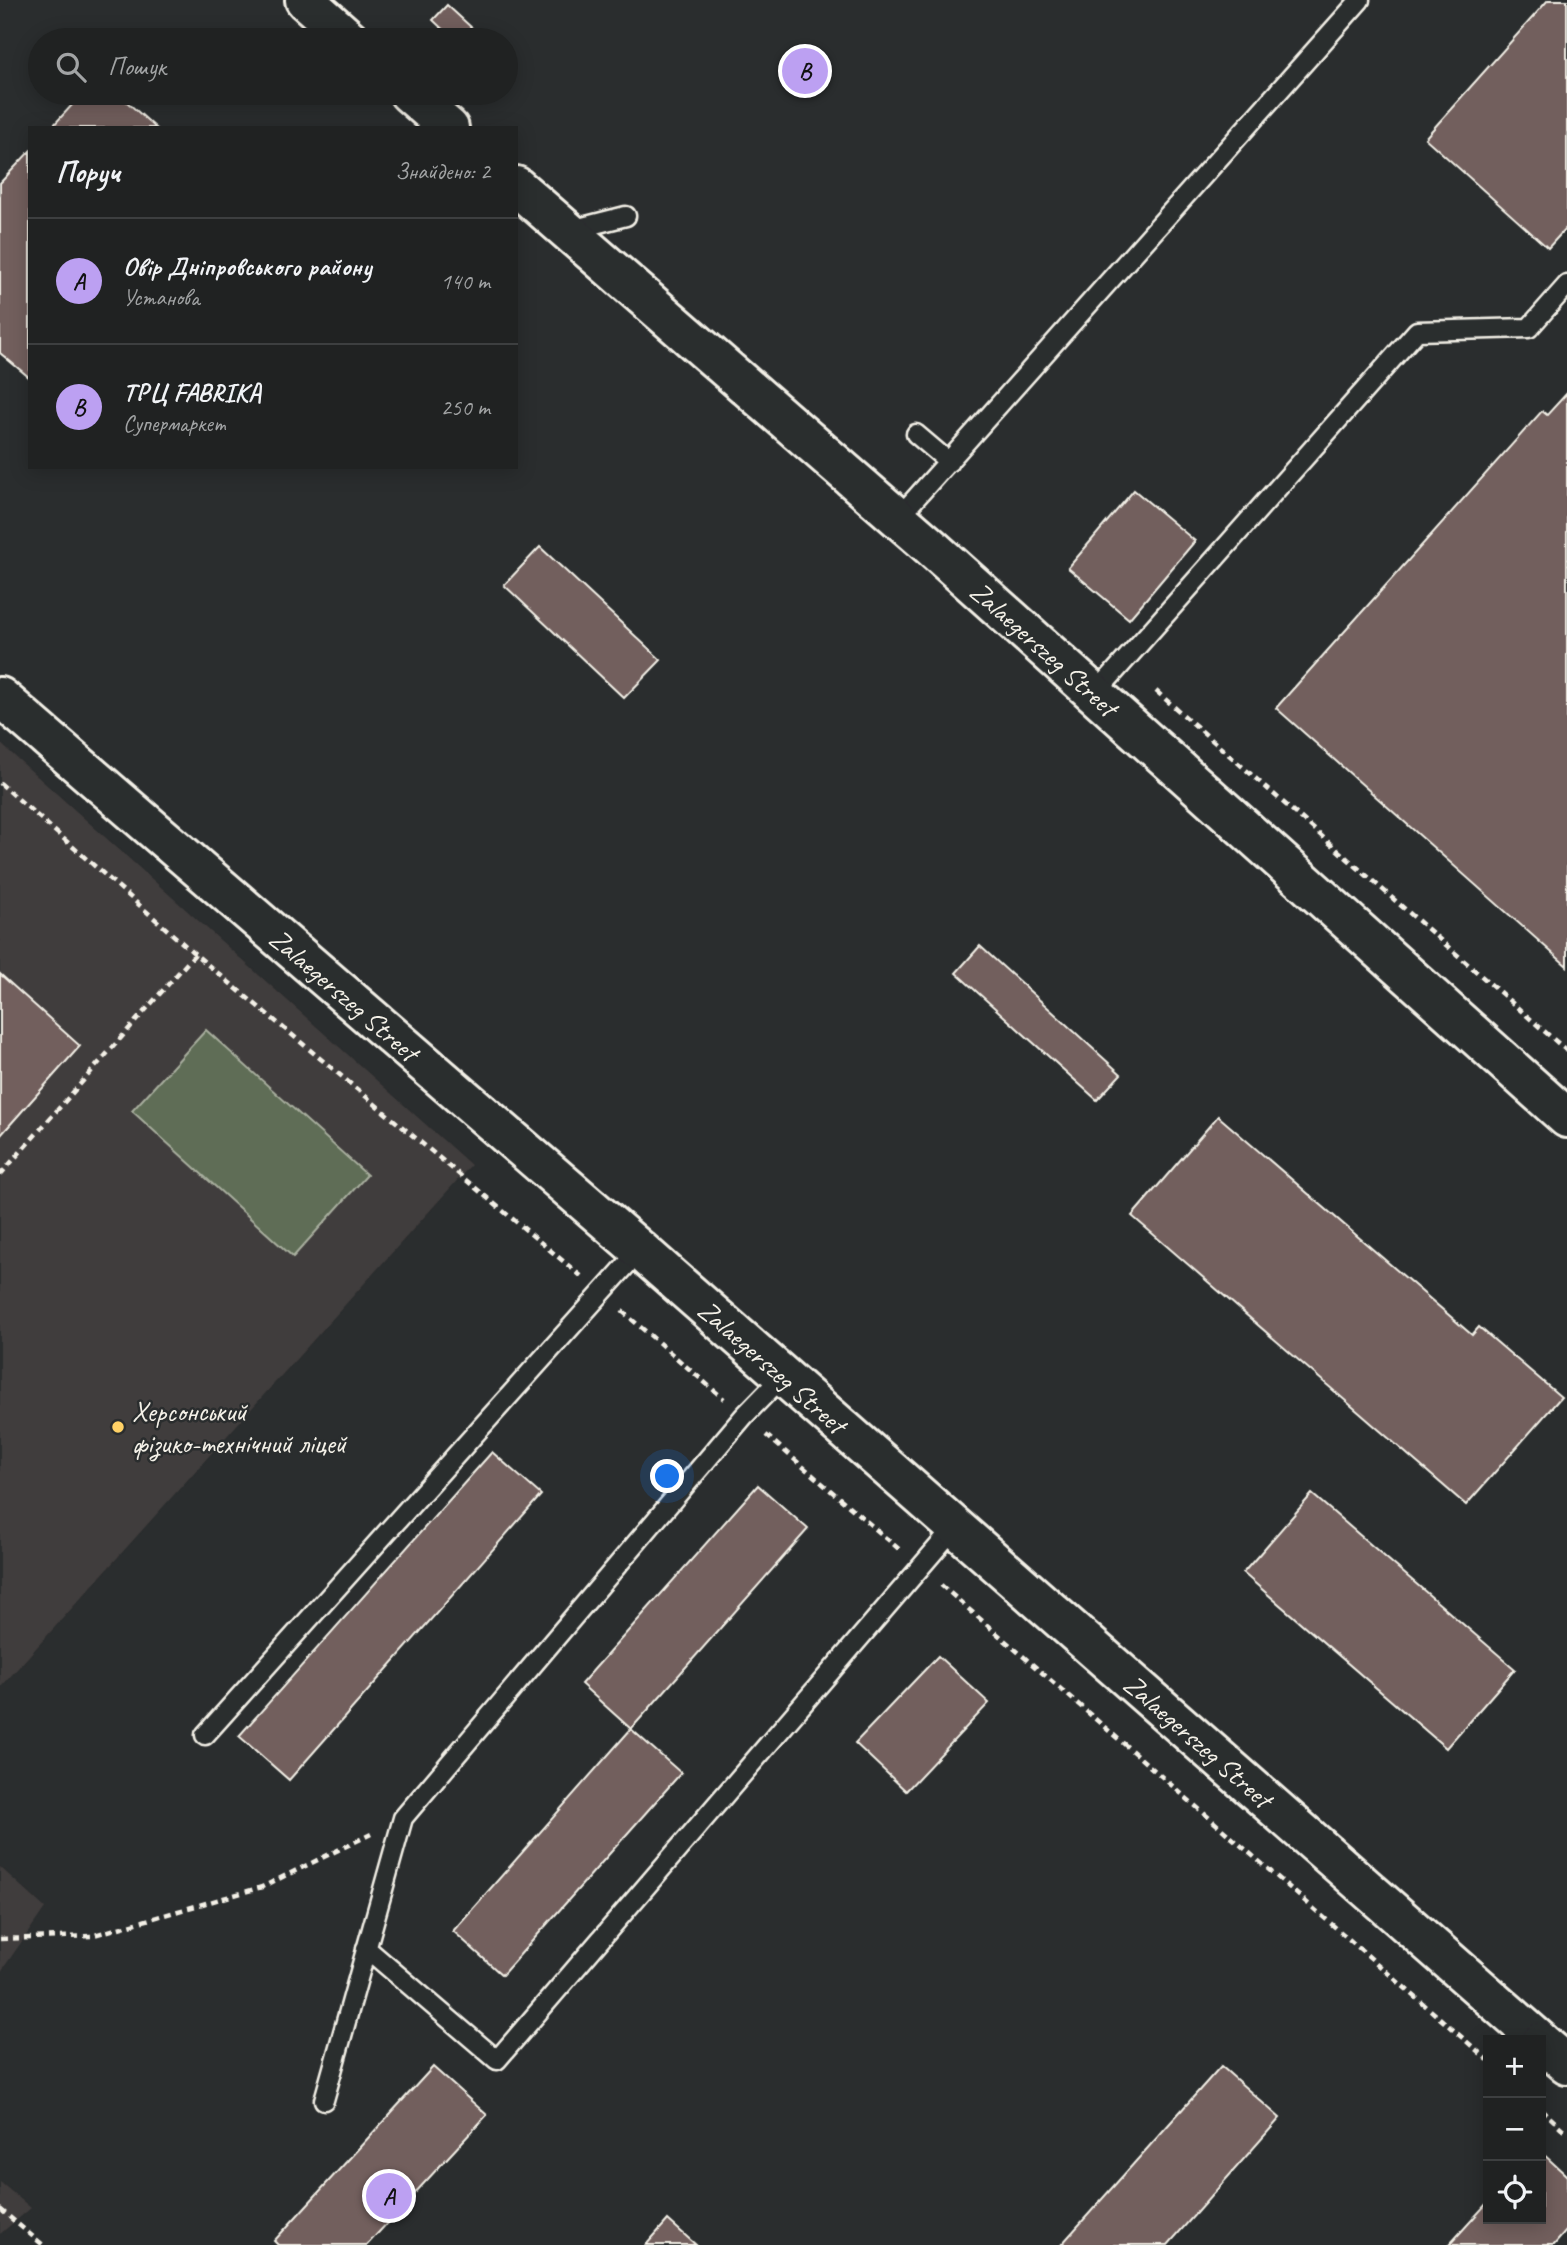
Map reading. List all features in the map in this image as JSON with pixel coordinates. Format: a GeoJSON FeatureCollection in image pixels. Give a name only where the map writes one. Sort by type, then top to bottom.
{"type":"FeatureCollection","features":[{"type":"Feature","properties":{"kind":"main road"},"geometry":{"type":"LineString","coordinates":[[305,0],[336,28]]}},
{"type":"Feature","properties":{"kind":"main road"},"geometry":{"type":"LineString","coordinates":[[423,105],[447,126]]}},
{"type":"Feature","properties":{"kind":"main road","name":"Zalaegerszeg Street"},"geometry":{"type":"LineString","coordinates":[[518,188],[898,518],[1567,1118]]}},
{"type":"Feature","properties":{"kind":"main road","name":"Zalaegerszeg Street"},"geometry":{"type":"LineString","coordinates":[[0,697],[640,1250],[782,1377],[1554,2048]]}},
{"type":"Feature","properties":{"kind":"lane"},"geometry":{"type":"LineString","coordinates":[[898,518],[1360,0]]}},
{"type":"Feature","properties":{"kind":"lane"},"geometry":{"type":"LineString","coordinates":[[567,231],[626,216]]}},
{"type":"Feature","properties":{"kind":"lane"},"geometry":{"type":"LineString","coordinates":[[1094,694],[1417,331],[1529,328],[1567,285]]}},
{"type":"Feature","properties":{"kind":"lane"},"geometry":{"type":"LineString","coordinates":[[916,434],[949,463]]}},
{"type":"Feature","properties":{"kind":"lane"},"geometry":{"type":"LineString","coordinates":[[205,1735],[640,1250]]}},
{"type":"Feature","properties":{"kind":"lane"},"geometry":{"type":"LineString","coordinates":[[324,2100],[403,1818],[744,1416],[782,1377]]}},
{"type":"Feature","properties":{"kind":"lane"},"geometry":{"type":"LineString","coordinates":[[366,1948],[497,2060],[955,1527]]}},
{"type":"Feature","properties":{"kind":"path"},"geometry":{"type":"LineString","coordinates":[[1156,691],[1567,1051]]}},
{"type":"Feature","properties":{"kind":"path"},"geometry":{"type":"LineString","coordinates":[[0,1175],[195,954]]}},
{"type":"Feature","properties":{"kind":"path"},"geometry":{"type":"LineString","coordinates":[[0,1939],[91,1936],[262,1887],[403,1818]]}},
{"type":"Feature","properties":{"kind":"path"},"geometry":{"type":"LineString","coordinates":[[1546,2114],[1567,2133]]}},
{"type":"Feature","properties":{"kind":"path"},"geometry":{"type":"LineString","coordinates":[[0,2209],[43,2245]]}},
{"type":"Feature","properties":{"kind":"shaded area","name":"Херсонський фізико-технічний ліцей"},"geometry":{"type":"Polygon","coordinates":[[[0,743],[471,1165],[0,1688],[0,743]]]}},
{"type":"Feature","properties":{"kind":"shaded area"},"geometry":{"type":"Polygon","coordinates":[[[0,1867],[45,1908],[0,1973],[0,1867]]]}},
{"type":"Feature","properties":{"kind":"shaded area"},"geometry":{"type":"Polygon","coordinates":[[[0,2182],[31,2208],[0,2234],[0,2182]]]}},
{"type":"Feature","properties":{"kind":"green space"},"geometry":{"type":"Polygon","coordinates":[[[206,1030],[367,1175],[293,1257],[132,1111],[206,1030]]]}},
{"type":"Feature","properties":{"kind":"building"},"geometry":{"type":"Polygon","coordinates":[[[1548,0],[1567,0],[1567,227],[1548,248],[1425,138],[1548,0]]]}},
{"type":"Feature","properties":{"kind":"building"},"geometry":{"type":"Polygon","coordinates":[[[447,5],[472,28],[441,28],[433,20],[447,5]]]}},
{"type":"Feature","properties":{"kind":"building"},"geometry":{"type":"Polygon","coordinates":[[[72,105],[130,105],[154,126],[53,126],[72,105]]]}},
{"type":"Feature","properties":{"kind":"building"},"geometry":{"type":"Polygon","coordinates":[[[28,153],[28,376],[0,353],[0,183],[28,153]]]}},
{"type":"Feature","properties":{"kind":"building"},"geometry":{"type":"Polygon","coordinates":[[[1567,393],[1567,966],[1276,708],[1542,411],[1547,415],[1567,393]]]}},
{"type":"Feature","properties":{"kind":"building"},"geometry":{"type":"Polygon","coordinates":[[[1134,490],[1195,541],[1129,619],[1068,568],[1134,490]]]}},
{"type":"Feature","properties":{"kind":"building"},"geometry":{"type":"Polygon","coordinates":[[[540,547],[661,660],[624,698],[504,585],[540,547]]]}},
{"type":"Feature","properties":{"kind":"building"},"geometry":{"type":"Polygon","coordinates":[[[980,946],[1121,1074],[1097,1100],[956,973],[980,946]]]}},
{"type":"Feature","properties":{"kind":"building"},"geometry":{"type":"Polygon","coordinates":[[[0,974],[80,1046],[0,1136],[0,974]]]}},
{"type":"Feature","properties":{"kind":"building"},"geometry":{"type":"Polygon","coordinates":[[[1218,1116],[1472,1335],[1479,1327],[1561,1397],[1466,1505],[1132,1216],[1218,1116]]]}},
{"type":"Feature","properties":{"kind":"building"},"geometry":{"type":"Polygon","coordinates":[[[492,1452],[541,1495],[289,1780],[239,1736],[492,1452]]]}},
{"type":"Feature","properties":{"kind":"building"},"geometry":{"type":"Polygon","coordinates":[[[758,1485],[808,1529],[631,1729],[581,1684],[758,1485]]]}},
{"type":"Feature","properties":{"kind":"building"},"geometry":{"type":"Polygon","coordinates":[[[1312,1494],[1515,1669],[1446,1748],[1243,1573],[1312,1494]]]}},
{"type":"Feature","properties":{"kind":"building"},"geometry":{"type":"Polygon","coordinates":[[[938,1656],[989,1703],[906,1791],[855,1743],[938,1656]]]}},
{"type":"Feature","properties":{"kind":"building"},"geometry":{"type":"Polygon","coordinates":[[[631,1729],[681,1773],[502,1975],[453,1931],[631,1729]]]}},
{"type":"Feature","properties":{"kind":"building"},"geometry":{"type":"Polygon","coordinates":[[[1221,2066],[1280,2118],[1168,2245],[1061,2245],[1221,2066]]]}},
{"type":"Feature","properties":{"kind":"building"},"geometry":{"type":"Polygon","coordinates":[[[433,2067],[487,2115],[367,2245],[278,2245],[274,2241],[433,2067]]]}},
{"type":"Feature","properties":{"kind":"building"},"geometry":{"type":"Polygon","coordinates":[[[1546,2157],[1567,2176],[1567,2230],[1554,2245],[1449,2245],[1483,2208],[1483,2224],[1546,2224],[1546,2157]]]}},
{"type":"Feature","properties":{"kind":"building"},"geometry":{"type":"Polygon","coordinates":[[[668,2220],[696,2245],[646,2245],[668,2220]]]}},
{"type":"Feature","properties":{"kind":"place","name":"ТРЦ FABRIKA"},"geometry":{"type":"Point","coordinates":[805,71]}},
{"type":"Feature","properties":{"kind":"place","name":"Херсонський фізико-технічний ліцей"},"geometry":{"type":"Point","coordinates":[118,1427]}},
{"type":"Feature","properties":{"kind":"place","name":"Овір Дніпровського району"},"geometry":{"type":"Point","coordinates":[389,2196]}}]}
